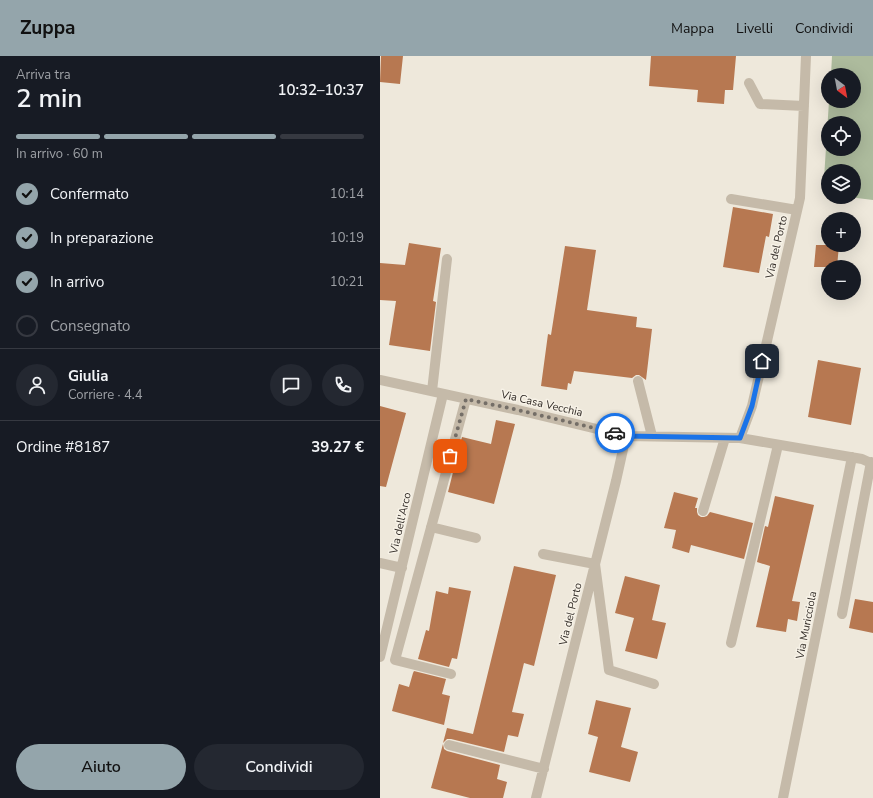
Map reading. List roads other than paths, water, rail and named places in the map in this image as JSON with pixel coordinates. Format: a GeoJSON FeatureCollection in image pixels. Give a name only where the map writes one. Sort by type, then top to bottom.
{"type":"FeatureCollection","features":[{"type":"Feature","properties":{"kind":"street","name":"Via del Porto"},"geometry":{"type":"LineString","coordinates":[[740,438],[752,406],[800,198],[806,56]]}},
{"type":"Feature","properties":{"kind":"street"},"geometry":{"type":"LineString","coordinates":[[749,83],[760,104],[804,106]]}},
{"type":"Feature","properties":{"kind":"street"},"geometry":{"type":"LineString","coordinates":[[731,199],[797,210]]}},
{"type":"Feature","properties":{"kind":"street"},"geometry":{"type":"LineString","coordinates":[[432,391],[447,259]]}},
{"type":"Feature","properties":{"kind":"street","name":"Via Casa Vecchia"},"geometry":{"type":"LineString","coordinates":[[380,380],[626,436],[740,438],[852,457],[872,463]]}},
{"type":"Feature","properties":{"kind":"street"},"geometry":{"type":"LineString","coordinates":[[638,381],[652,436]]}},
{"type":"Feature","properties":{"kind":"street","name":"Via dell'Arco"},"geometry":{"type":"LineString","coordinates":[[380,657],[442,394]]}},
{"type":"Feature","properties":{"kind":"street"},"geometry":{"type":"LineString","coordinates":[[451,674],[395,660],[466,399]]}},
{"type":"Feature","properties":{"kind":"street","name":"Via del Porto"},"geometry":{"type":"LineString","coordinates":[[536,798],[626,436]]}},
{"type":"Feature","properties":{"kind":"street"},"geometry":{"type":"LineString","coordinates":[[703,511],[725,438]]}},
{"type":"Feature","properties":{"kind":"street"},"geometry":{"type":"LineString","coordinates":[[731,644],[778,445]]}},
{"type":"Feature","properties":{"kind":"street","name":"Via Muricciola"},"geometry":{"type":"LineString","coordinates":[[783,798],[852,457]]}},
{"type":"Feature","properties":{"kind":"street"},"geometry":{"type":"LineString","coordinates":[[842,614],[872,463]]}},
{"type":"Feature","properties":{"kind":"street"},"geometry":{"type":"LineString","coordinates":[[431,527],[476,538]]}},
{"type":"Feature","properties":{"kind":"street"},"geometry":{"type":"LineString","coordinates":[[543,554],[595,564],[609,670],[654,684]]}},
{"type":"Feature","properties":{"kind":"street"},"geometry":{"type":"LineString","coordinates":[[380,562],[402,568]]}},
{"type":"Feature","properties":{"kind":"street"},"geometry":{"type":"LineString","coordinates":[[449,745],[544,769]]}}]}
